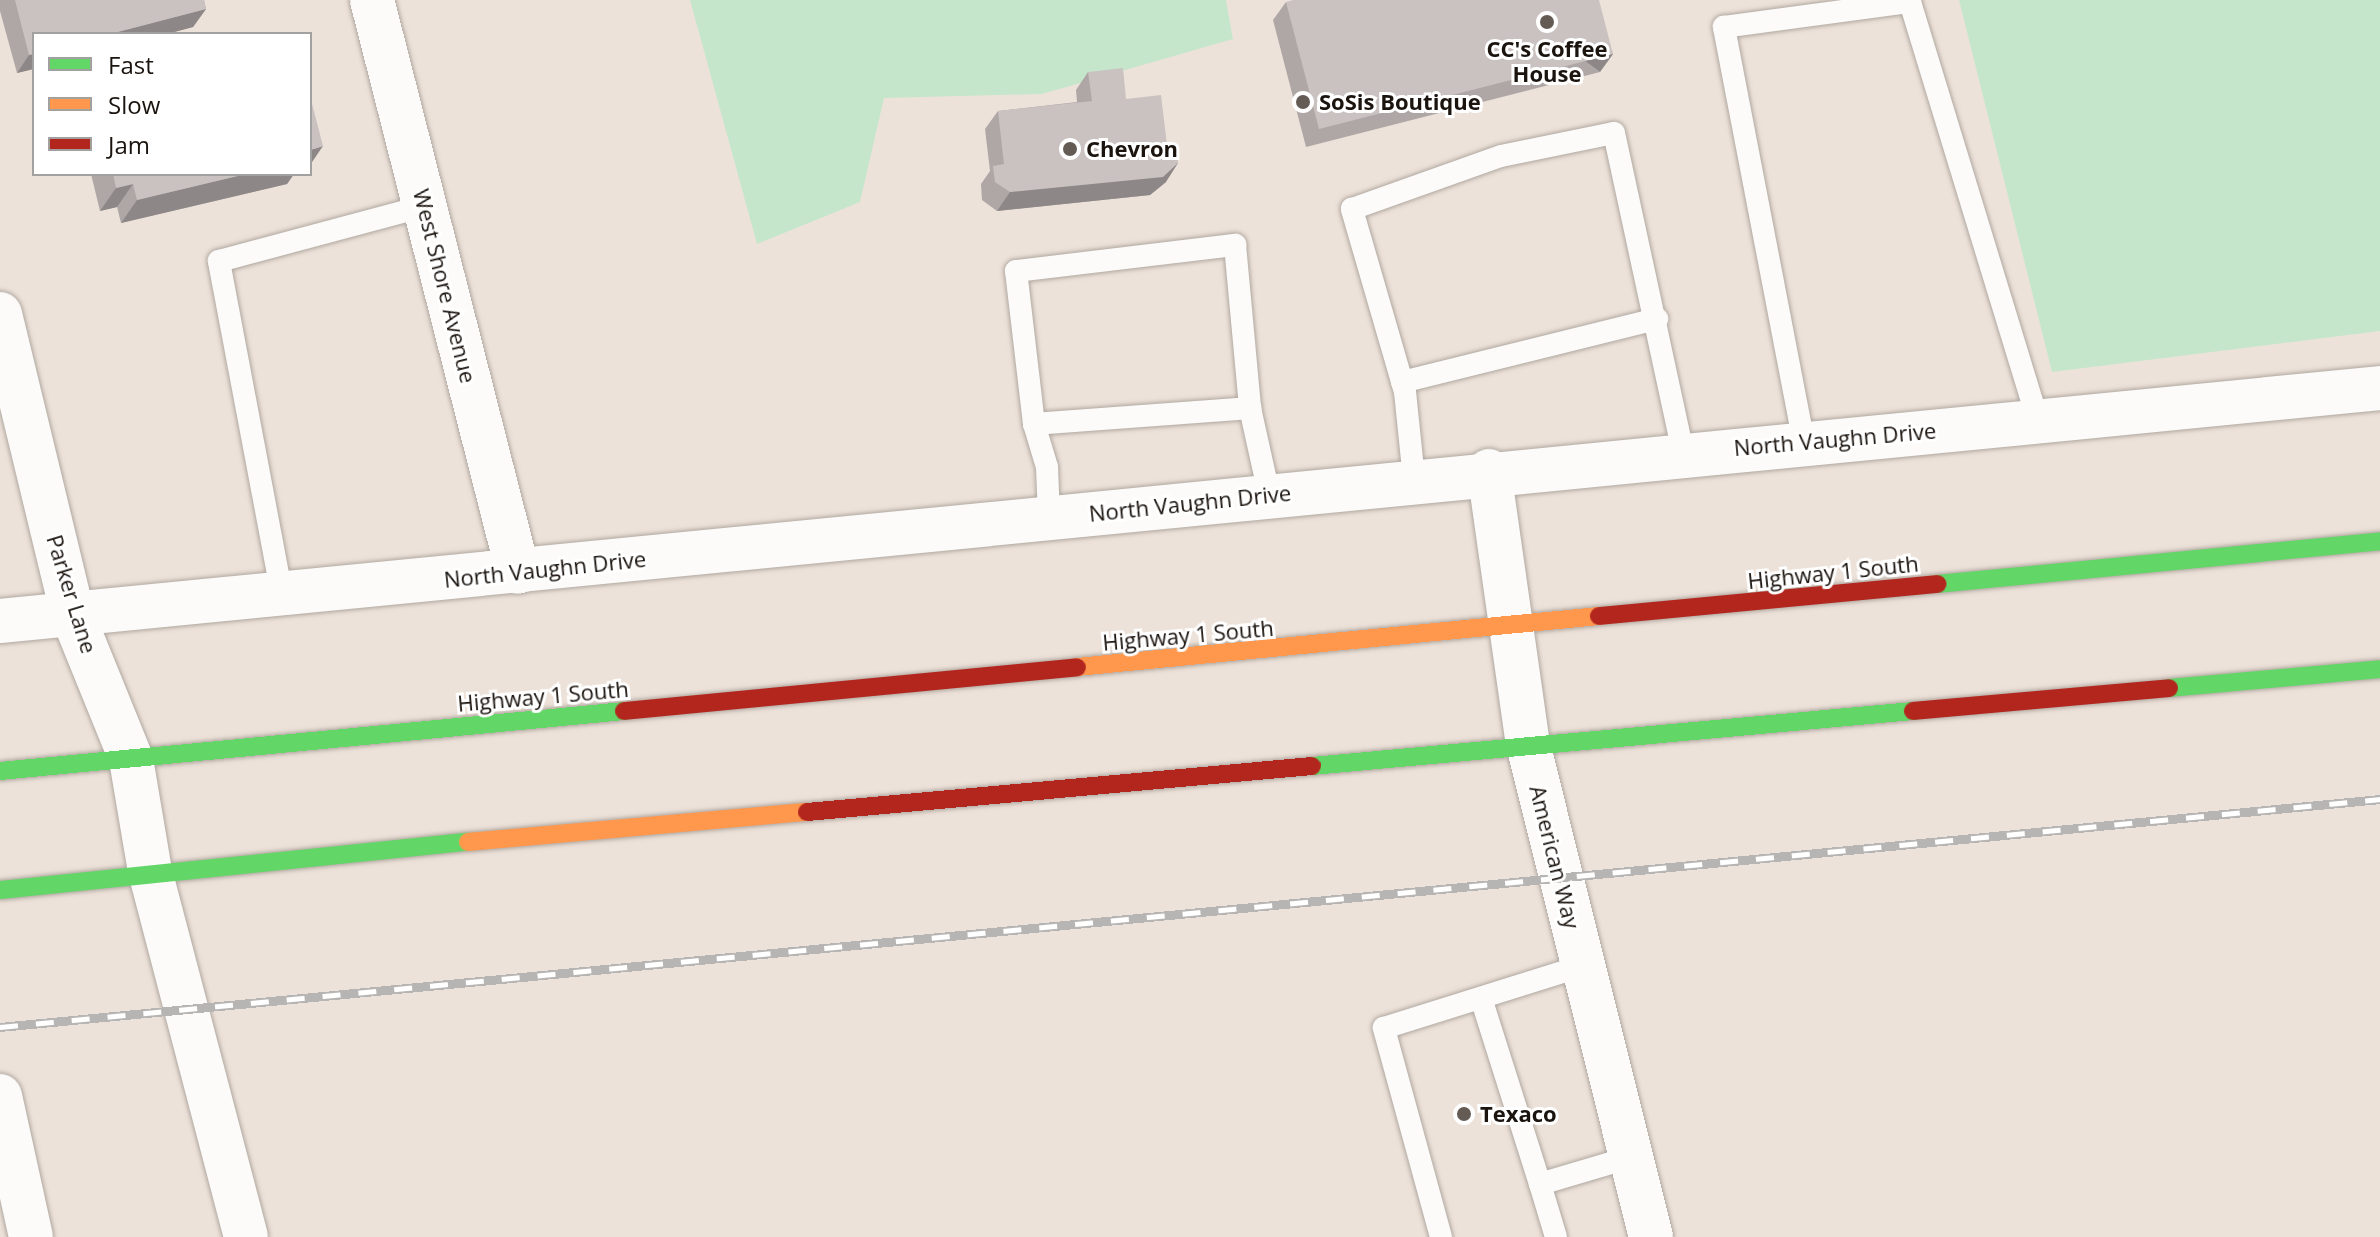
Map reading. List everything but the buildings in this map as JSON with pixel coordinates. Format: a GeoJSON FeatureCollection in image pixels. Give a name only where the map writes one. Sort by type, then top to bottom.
{"type":"FeatureCollection","features":[{"type":"Feature","properties":{"kind":"highway","name":"Highway 1 South"},"geometry":{"type":"LineString","coordinates":[[0,771],[1513,628],[2380,541]]}},
{"type":"Feature","properties":{"kind":"highway"},"geometry":{"type":"LineString","coordinates":[[0,890],[150,871],[2380,669]]}},
{"type":"Feature","properties":{"kind":"street","name":"West Shore Avenue"},"geometry":{"type":"LineString","coordinates":[[372,0],[518,572]]}},
{"type":"Feature","properties":{"kind":"street","name":"Parker Lane"},"geometry":{"type":"LineString","coordinates":[[0,314],[73,616],[131,759],[150,871],[246,1237]]}},
{"type":"Feature","properties":{"kind":"street","name":"North Vaughn Drive"},"geometry":{"type":"LineString","coordinates":[[0,621],[518,572],[1489,471],[2380,388]]}},
{"type":"Feature","properties":{"kind":"street","name":"American Way"},"geometry":{"type":"LineString","coordinates":[[1489,471],[1528,744],[1651,1237]]}},
{"type":"Feature","properties":{"kind":"street"},"geometry":{"type":"LineString","coordinates":[[0,1096],[31,1237]]}},
{"type":"Feature","properties":{"kind":"lane"},"geometry":{"type":"LineString","coordinates":[[1804,443],[1724,27],[1910,1],[2038,420]]}},
{"type":"Feature","properties":{"kind":"lane"},"geometry":{"type":"LineString","coordinates":[[1414,479],[1402,382],[1352,209],[1501,156],[1614,133],[1657,319],[1683,453]]}},
{"type":"Feature","properties":{"kind":"lane"},"geometry":{"type":"LineString","coordinates":[[282,595],[219,261],[424,206]]}},
{"type":"Feature","properties":{"kind":"lane"},"geometry":{"type":"LineString","coordinates":[[1049,517],[1047,467],[1034,424],[1016,271],[1235,245],[1250,408],[1269,494]]}},
{"type":"Feature","properties":{"kind":"lane"},"geometry":{"type":"LineString","coordinates":[[1402,382],[1657,319]]}},
{"type":"Feature","properties":{"kind":"lane"},"geometry":{"type":"LineString","coordinates":[[1034,424],[1250,408]]}},
{"type":"Feature","properties":{"kind":"lane"},"geometry":{"type":"LineString","coordinates":[[1441,1237],[1384,1028],[1582,966]]}},
{"type":"Feature","properties":{"kind":"lane"},"geometry":{"type":"LineString","coordinates":[[1481,998],[1556,1237]]}},
{"type":"Feature","properties":{"kind":"lane"},"geometry":{"type":"LineString","coordinates":[[1540,1184],[1631,1157]]}},
{"type":"Feature","properties":{"kind":"green space"},"geometry":{"type":"Polygon","coordinates":[[[690,0],[1226,0],[1233,39],[1042,94],[884,98],[860,202],[757,244],[690,0]]]}},
{"type":"Feature","properties":{"kind":"green space"},"geometry":{"type":"Polygon","coordinates":[[[1959,0],[2380,0],[2380,331],[2052,372],[1959,0]]]}},
{"type":"Feature","properties":{"kind":"railway"},"geometry":{"type":"LineString","coordinates":[[0,1027],[2380,799]]}},
{"type":"Feature","properties":{"kind":"traffic: fast"},"geometry":{"type":"LineString","coordinates":[[1937,584],[2380,541]]}},
{"type":"Feature","properties":{"kind":"traffic: fast"},"geometry":{"type":"LineString","coordinates":[[2169,688],[2380,669]]}},
{"type":"Feature","properties":{"kind":"traffic: fast"},"geometry":{"type":"LineString","coordinates":[[0,771],[624,711]]}},
{"type":"Feature","properties":{"kind":"traffic: fast"},"geometry":{"type":"LineString","coordinates":[[1312,766],[1913,711]]}},
{"type":"Feature","properties":{"kind":"traffic: fast"},"geometry":{"type":"LineString","coordinates":[[0,890],[468,842]]}},
{"type":"Feature","properties":{"kind":"traffic: slow"},"geometry":{"type":"LineString","coordinates":[[1077,667],[1599,616]]}},
{"type":"Feature","properties":{"kind":"traffic: slow"},"geometry":{"type":"LineString","coordinates":[[468,842],[807,812]]}},
{"type":"Feature","properties":{"kind":"traffic: jam"},"geometry":{"type":"LineString","coordinates":[[1599,616],[1937,584]]}},
{"type":"Feature","properties":{"kind":"traffic: jam"},"geometry":{"type":"LineString","coordinates":[[624,711],[1077,667]]}},
{"type":"Feature","properties":{"kind":"traffic: jam"},"geometry":{"type":"LineString","coordinates":[[1913,711],[2169,688]]}},
{"type":"Feature","properties":{"kind":"traffic: jam"},"geometry":{"type":"LineString","coordinates":[[807,812],[1312,766]]}},
{"type":"Feature","properties":{"kind":"place","name":"CC's Coffee House"},"geometry":{"type":"Point","coordinates":[1547,22]}},
{"type":"Feature","properties":{"kind":"place","name":"SoSis Boutique"},"geometry":{"type":"Point","coordinates":[1303,102]}},
{"type":"Feature","properties":{"kind":"place","name":"Chevron"},"geometry":{"type":"Point","coordinates":[1070,149]}},
{"type":"Feature","properties":{"kind":"place","name":"Texaco"},"geometry":{"type":"Point","coordinates":[1464,1114]}}]}
